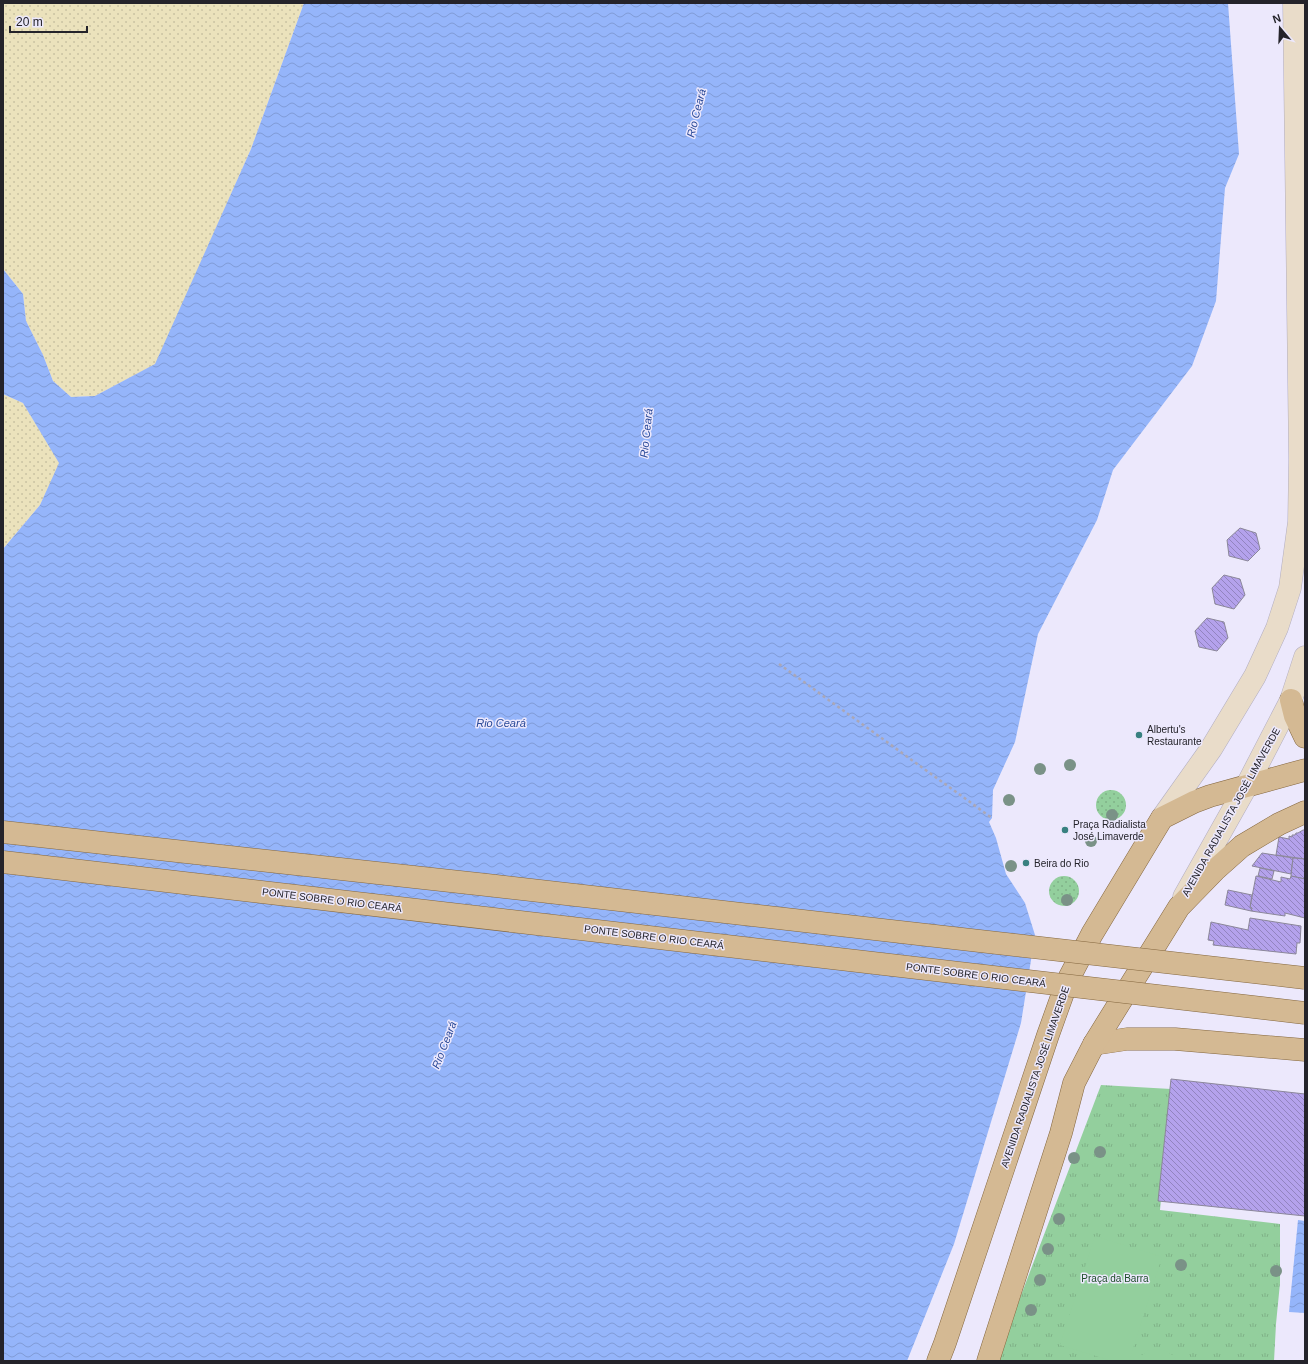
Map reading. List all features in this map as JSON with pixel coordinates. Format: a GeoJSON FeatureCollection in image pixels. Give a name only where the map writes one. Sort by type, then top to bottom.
{"type":"FeatureCollection","features":[{"type":"Feature","properties":{"kind":"main road","name":"AVENIDA RADIALISTA JOSÉ LIMAVERDE"},"geometry":{"type":"LineString","coordinates":[[938,1361],[1067,982],[1092,934],[1162,818],[1211,749],[1255,676],[1277,628],[1290,588],[1299,522],[1300,459],[1294,3]]}},
{"type":"Feature","properties":{"kind":"main road","name":"AVENIDA RADIALISTA JOSÉ LIMAVERDE"},"geometry":{"type":"LineString","coordinates":[[988,1361],[1061,1133],[1074,1083],[1094,1044],[1179,907],[1247,785],[1291,700],[1305,657]]}},
{"type":"Feature","properties":{"kind":"main road"},"geometry":{"type":"LineString","coordinates":[[1291,700],[1295,716],[1305,737]]}},
{"type":"Feature","properties":{"kind":"main road"},"geometry":{"type":"LineString","coordinates":[[1162,818],[1194,802],[1210,796],[1305,770]]}},
{"type":"Feature","properties":{"kind":"main road"},"geometry":{"type":"LineString","coordinates":[[1179,907],[1215,870],[1242,846],[1279,824],[1305,812]]}},
{"type":"Feature","properties":{"kind":"main road"},"geometry":{"type":"LineString","coordinates":[[3,832],[471,883],[1305,978]]}},
{"type":"Feature","properties":{"kind":"main road","name":"PONTE SOBRE O RIO CEARÁ"},"geometry":{"type":"LineString","coordinates":[[3,862],[1305,1012]]}},
{"type":"Feature","properties":{"kind":"main road"},"geometry":{"type":"LineString","coordinates":[[1094,1044],[1127,1039],[1175,1039],[1305,1050]]}},
{"type":"Feature","properties":{"kind":"path"},"geometry":{"type":"LineString","coordinates":[[779,664],[992,818]]}},
{"type":"Feature","properties":{"kind":"green space"},"geometry":{"type":"Polygon","coordinates":[[[1111,790],[1122,794],[1126,805],[1122,816],[1111,820],[1100,816],[1096,805],[1100,794],[1111,790]]]}},
{"type":"Feature","properties":{"kind":"green space"},"geometry":{"type":"Polygon","coordinates":[[[1064,876],[1075,880],[1079,891],[1075,902],[1064,906],[1053,902],[1049,891],[1053,880],[1064,876]]]}},
{"type":"Feature","properties":{"kind":"green space","name":"Praça da Barra"},"geometry":{"type":"Polygon","coordinates":[[[1101,1085],[1171,1089],[1160,1210],[1280,1224],[1280,1283],[1274,1361],[996,1361],[1101,1085]]]}},
{"type":"Feature","properties":{"kind":"green space"},"geometry":{"type":"Polygon","coordinates":[[[1095,1236],[1162,1257],[1129,1361],[1112,1361],[1060,1345],[1095,1236]]]}},
{"type":"Feature","properties":{"kind":"green space"},"geometry":{"type":"Polygon","coordinates":[[[1158,1349],[1169,1353],[1177,1361],[1135,1361],[1147,1351],[1158,1349]]]}},
{"type":"Feature","properties":{"kind":"sand"},"geometry":{"type":"Polygon","coordinates":[[[3,3],[304,3],[251,149],[156,364],[95,396],[71,397],[53,381],[43,355],[26,321],[23,294],[3,269],[3,3]]]}},
{"type":"Feature","properties":{"kind":"sand"},"geometry":{"type":"Polygon","coordinates":[[[3,394],[23,403],[60,463],[40,505],[3,549],[3,394]]]}},
{"type":"Feature","properties":{"kind":"water","name":"Rio Ceará"},"geometry":{"type":"Polygon","coordinates":[[[304,3],[1228,3],[1239,154],[1225,188],[1216,301],[1192,366],[1113,470],[1097,520],[1038,634],[1015,742],[993,790],[992,818],[989,822],[996,838],[1006,874],[1025,903],[1035,935],[1021,1023],[954,1244],[907,1361],[3,1361],[3,549],[40,505],[59,463],[23,403],[3,394],[3,269],[23,294],[26,321],[43,355],[53,381],[71,397],[95,396],[155,364],[251,149],[304,3]]]}},
{"type":"Feature","properties":{"kind":"water"},"geometry":{"type":"Polygon","coordinates":[[[1298,1220],[1305,1221],[1305,1313],[1289,1312],[1298,1220]]]}},
{"type":"Feature","properties":{"kind":"building"},"geometry":{"type":"Polygon","coordinates":[[[1240,528],[1256,533],[1260,549],[1248,561],[1229,556],[1227,540],[1240,528]]]}},
{"type":"Feature","properties":{"kind":"building"},"geometry":{"type":"Polygon","coordinates":[[[1224,575],[1240,579],[1245,595],[1234,609],[1215,604],[1212,588],[1224,575]]]}},
{"type":"Feature","properties":{"kind":"building"},"geometry":{"type":"Polygon","coordinates":[[[1207,618],[1224,622],[1228,638],[1217,651],[1199,647],[1195,631],[1207,618]]]}},
{"type":"Feature","properties":{"kind":"building"},"geometry":{"type":"Polygon","coordinates":[[[1305,830],[1305,859],[1276,855],[1279,837],[1289,839],[1289,836],[1292,837],[1292,835],[1295,835],[1305,830]]]}},
{"type":"Feature","properties":{"kind":"building"},"geometry":{"type":"Polygon","coordinates":[[[1262,853],[1293,858],[1291,874],[1252,866],[1262,853]]]}},
{"type":"Feature","properties":{"kind":"building"},"geometry":{"type":"Polygon","coordinates":[[[1293,858],[1305,859],[1305,879],[1291,876],[1293,858]]]}},
{"type":"Feature","properties":{"kind":"building"},"geometry":{"type":"Polygon","coordinates":[[[1260,868],[1274,871],[1272,879],[1258,876],[1260,868]]]}},
{"type":"Feature","properties":{"kind":"building"},"geometry":{"type":"Polygon","coordinates":[[[1256,876],[1281,882],[1281,877],[1290,879],[1291,876],[1305,879],[1305,918],[1285,913],[1285,916],[1251,911],[1252,908],[1250,907],[1256,876]]]}},
{"type":"Feature","properties":{"kind":"building"},"geometry":{"type":"Polygon","coordinates":[[[1228,890],[1252,895],[1250,907],[1252,908],[1251,911],[1225,905],[1228,890]]]}},
{"type":"Feature","properties":{"kind":"building"},"geometry":{"type":"Polygon","coordinates":[[[1250,918],[1301,926],[1300,943],[1297,943],[1296,954],[1213,945],[1214,941],[1208,940],[1211,922],[1248,930],[1250,918]]]}},
{"type":"Feature","properties":{"kind":"building"},"geometry":{"type":"Polygon","coordinates":[[[1171,1079],[1305,1094],[1305,1216],[1158,1201],[1171,1079]]]}},
{"type":"Feature","properties":{"kind":"place","name":"Albertu's Restaurante"},"geometry":{"type":"Point","coordinates":[1139,735]}},
{"type":"Feature","properties":{"kind":"place","name":"Praça Radialista José Limaverde"},"geometry":{"type":"Point","coordinates":[1065,830]}},
{"type":"Feature","properties":{"kind":"place","name":"Beira do Rio"},"geometry":{"type":"Point","coordinates":[1026,863]}}]}
